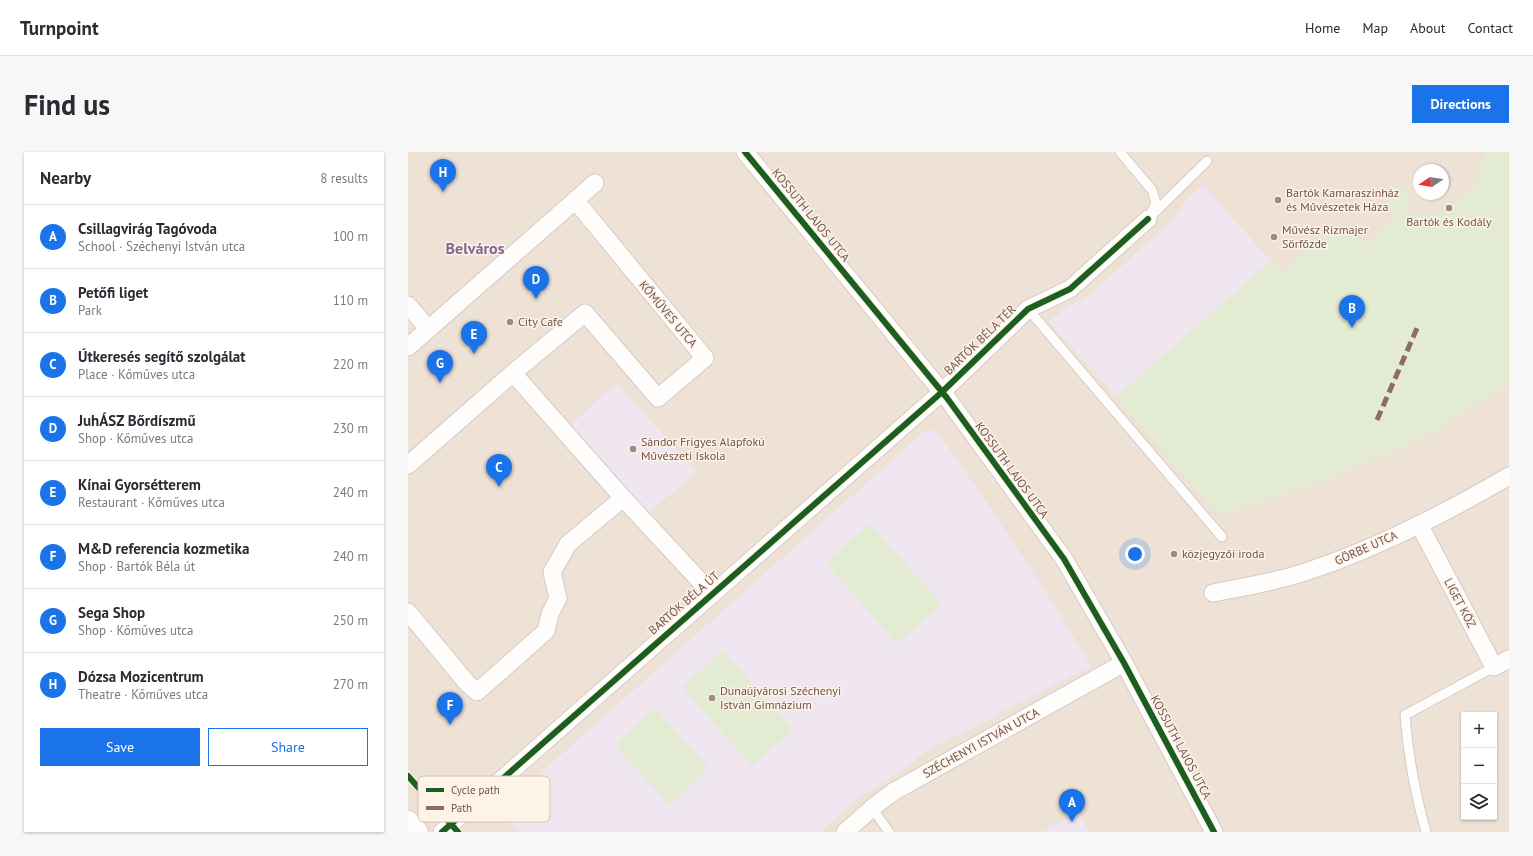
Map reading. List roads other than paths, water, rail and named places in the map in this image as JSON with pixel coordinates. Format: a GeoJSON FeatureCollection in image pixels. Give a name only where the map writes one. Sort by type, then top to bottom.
{"type":"FeatureCollection","features":[{"type":"Feature","properties":{"kind":"street","name":"KOSSUTH LAJOS UTCA"},"geometry":{"type":"LineString","coordinates":[[745,152],[942,392],[1064,559],[1124,663],[1214,832]]}},
{"type":"Feature","properties":{"kind":"street"},"geometry":{"type":"LineString","coordinates":[[408,347],[595,183]]}},
{"type":"Feature","properties":{"kind":"street","name":"KŐMŰVES UTCA"},"geometry":{"type":"LineString","coordinates":[[513,373],[585,313],[658,398],[704,358],[575,200]]}},
{"type":"Feature","properties":{"kind":"street","name":"BARTÓK BÉLA TÉR"},"geometry":{"type":"LineString","coordinates":[[942,392],[1028,309],[1070,289],[1148,219]]}},
{"type":"Feature","properties":{"kind":"street"},"geometry":{"type":"LineString","coordinates":[[408,305],[428,330]]}},
{"type":"Feature","properties":{"kind":"street"},"geometry":{"type":"LineString","coordinates":[[408,465],[513,373],[623,498],[712,594]]}},
{"type":"Feature","properties":{"kind":"street","name":"BARTÓK BÉLA ÚT"},"geometry":{"type":"LineString","coordinates":[[506,776],[942,392]]}},
{"type":"Feature","properties":{"kind":"street","name":"GÖRBE UTCA"},"geometry":{"type":"LineString","coordinates":[[1213,593],[1301,574],[1351,556],[1418,524],[1509,476]]}},
{"type":"Feature","properties":{"kind":"street"},"geometry":{"type":"LineString","coordinates":[[408,612],[467,683],[477,692],[546,631],[550,614],[558,598],[552,572],[568,544],[623,498]]}},
{"type":"Feature","properties":{"kind":"street","name":"LIGET KÖZ"},"geometry":{"type":"LineString","coordinates":[[1418,524],[1502,663]]}},
{"type":"Feature","properties":{"kind":"street","name":"SZÉCHENYI ISTVÁN UTCA"},"geometry":{"type":"LineString","coordinates":[[845,832],[893,792],[1124,663]]}},
{"type":"Feature","properties":{"kind":"street"},"geometry":{"type":"LineString","coordinates":[[408,822],[417,832]]}},
{"type":"Feature","properties":{"kind":"street","name":"BARTÓK BÉLA ÚT"},"geometry":{"type":"LineString","coordinates":[[442,832],[453,822]]}},
{"type":"Feature","properties":{"kind":"lane"},"geometry":{"type":"LineString","coordinates":[[1120,152],[1152,190],[1156,203],[1148,219]]}},
{"type":"Feature","properties":{"kind":"lane","name":"BARTÓK BÉLA TÉR"},"geometry":{"type":"LineString","coordinates":[[1148,219],[1207,161]]}},
{"type":"Feature","properties":{"kind":"lane"},"geometry":{"type":"LineString","coordinates":[[1028,309],[1222,537]]}},
{"type":"Feature","properties":{"kind":"lane"},"geometry":{"type":"LineString","coordinates":[[1426,832],[1407,746],[1405,715],[1502,663]]}},
{"type":"Feature","properties":{"kind":"lane"},"geometry":{"type":"LineString","coordinates":[[872,808],[889,832]]}},
{"type":"Feature","properties":{"kind":"place","name":"Dózsa Mozicentrum"},"geometry":{"type":"Point","coordinates":[443,192]}},
{"type":"Feature","properties":{"kind":"place","name":"Bartók Kamaraszínház és Művészetek Háza"},"geometry":{"type":"Point","coordinates":[1278,200]}},
{"type":"Feature","properties":{"kind":"place","name":"Bartók és Kodály"},"geometry":{"type":"Point","coordinates":[1449,208]}},
{"type":"Feature","properties":{"kind":"place","name":"Művész Rizmajer Sörfőzde"},"geometry":{"type":"Point","coordinates":[1274,237]}},
{"type":"Feature","properties":{"kind":"place","name":"JuhÁSZ Bőrdíszmű"},"geometry":{"type":"Point","coordinates":[536,299]}},
{"type":"Feature","properties":{"kind":"place","name":"City Cafe"},"geometry":{"type":"Point","coordinates":[510,322]}},
{"type":"Feature","properties":{"kind":"place","name":"Petőfi liget"},"geometry":{"type":"Point","coordinates":[1352,328]}},
{"type":"Feature","properties":{"kind":"place","name":"Kínai Gyorsétterem"},"geometry":{"type":"Point","coordinates":[474,354]}},
{"type":"Feature","properties":{"kind":"place","name":"Sega Shop"},"geometry":{"type":"Point","coordinates":[440,383]}},
{"type":"Feature","properties":{"kind":"place","name":"Sándor Frigyes Alapfokú Művészeti Iskola"},"geometry":{"type":"Point","coordinates":[633,449]}},
{"type":"Feature","properties":{"kind":"place","name":"Útkeresés segítő szolgálat"},"geometry":{"type":"Point","coordinates":[499,487]}},
{"type":"Feature","properties":{"kind":"place","name":"közjegyzői iroda"},"geometry":{"type":"Point","coordinates":[1174,554]}},
{"type":"Feature","properties":{"kind":"place","name":"Dunaújvárosi Széchenyi István Gimnázium"},"geometry":{"type":"Point","coordinates":[712,698]}},
{"type":"Feature","properties":{"kind":"place","name":"M&D referencia kozmetika"},"geometry":{"type":"Point","coordinates":[450,725]}},
{"type":"Feature","properties":{"kind":"place","name":"Csillagvirág Tagóvoda"},"geometry":{"type":"Point","coordinates":[1072,822]}},
{"type":"Feature","properties":{"kind":"district","name":"Belváros"},"geometry":{"type":"Point","coordinates":[475,248]}}]}
